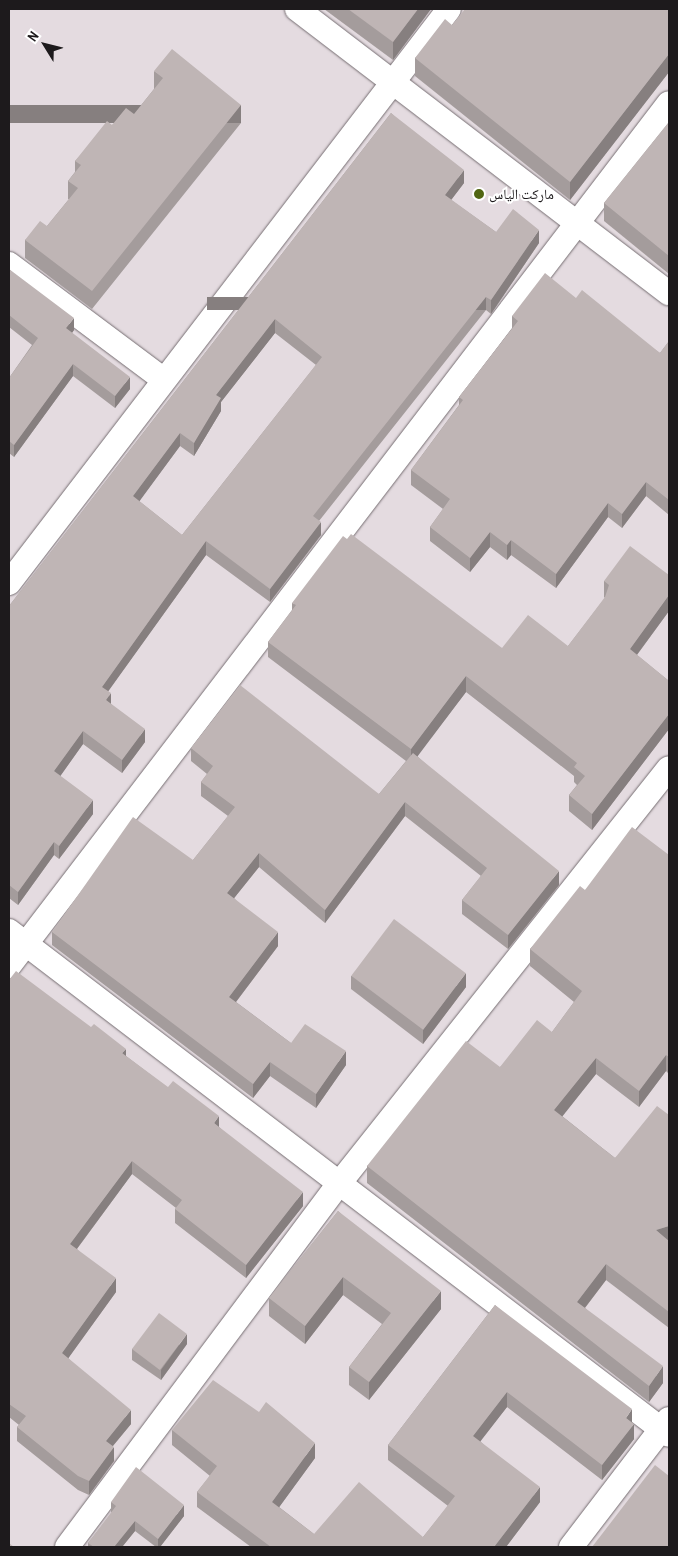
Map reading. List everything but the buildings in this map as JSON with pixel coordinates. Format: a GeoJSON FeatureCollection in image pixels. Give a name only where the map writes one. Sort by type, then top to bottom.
{"type":"FeatureCollection","features":[{"type":"Feature","properties":{"kind":"street"},"geometry":{"type":"LineString","coordinates":[[296,9],[392,84],[576,220],[669,293]]}},
{"type":"Feature","properties":{"kind":"street"},"geometry":{"type":"LineString","coordinates":[[9,583],[163,378],[449,9]]}},
{"type":"Feature","properties":{"kind":"street"},"geometry":{"type":"LineString","coordinates":[[9,966],[16,937],[669,103]]}},
{"type":"Feature","properties":{"kind":"street"},"geometry":{"type":"LineString","coordinates":[[9,264],[163,378]]}},
{"type":"Feature","properties":{"kind":"street"},"geometry":{"type":"LineString","coordinates":[[67,1547],[338,1185],[669,768]]}},
{"type":"Feature","properties":{"kind":"street"},"geometry":{"type":"LineString","coordinates":[[16,937],[338,1185],[667,1428],[571,1547]]}},
{"type":"Feature","properties":{"kind":"place","name":"مارکت الیاس"},"geometry":{"type":"Point","coordinates":[479,194]}}]}
